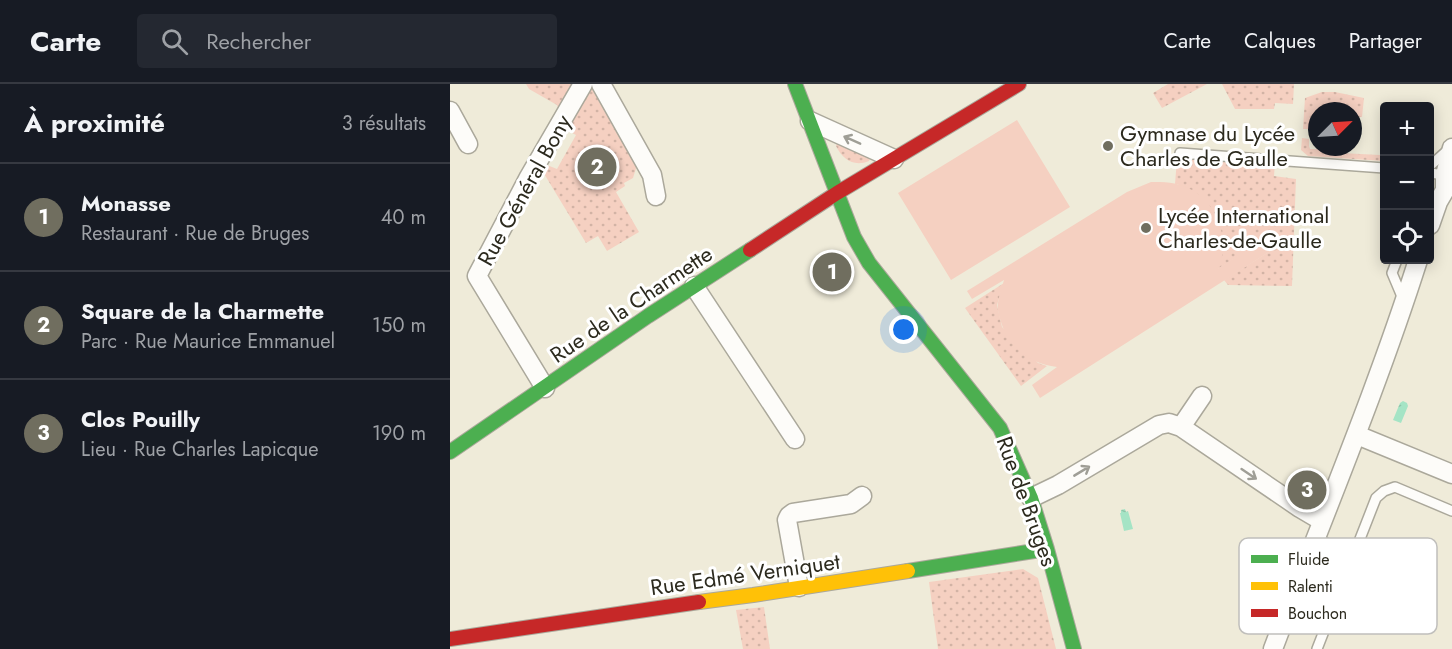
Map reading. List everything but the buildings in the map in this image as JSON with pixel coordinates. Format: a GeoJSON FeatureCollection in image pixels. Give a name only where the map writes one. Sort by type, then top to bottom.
{"type":"FeatureCollection","features":[{"type":"Feature","properties":{"kind":"street","name":"Rue Général Bony"},"geometry":{"type":"LineString","coordinates":[[545,388],[477,276],[529,177],[583,84]]}},
{"type":"Feature","properties":{"kind":"street"},"geometry":{"type":"LineString","coordinates":[[601,84],[652,175],[656,196]]}},
{"type":"Feature","properties":{"kind":"street","name":"Rue de Bruges"},"geometry":{"type":"LineString","coordinates":[[795,84],[854,237],[869,263],[1000,428],[1031,498],[1074,649]]}},
{"type":"Feature","properties":{"kind":"street","name":"Rue de la Charmette"},"geometry":{"type":"LineString","coordinates":[[450,452],[694,286],[837,193],[894,159],[997,90],[1019,84]]}},
{"type":"Feature","properties":{"kind":"street"},"geometry":{"type":"LineString","coordinates":[[450,111],[468,144]]}},
{"type":"Feature","properties":{"kind":"street"},"geometry":{"type":"LineString","coordinates":[[810,121],[894,159]]}},
{"type":"Feature","properties":{"kind":"street"},"geometry":{"type":"LineString","coordinates":[[1434,214],[1438,202],[1440,179],[1452,148]]}},
{"type":"Feature","properties":{"kind":"street"},"geometry":{"type":"LineString","coordinates":[[1316,538],[1357,435],[1417,264]]}},
{"type":"Feature","properties":{"kind":"street"},"geometry":{"type":"LineString","coordinates":[[694,286],[795,439]]}},
{"type":"Feature","properties":{"kind":"street"},"geometry":{"type":"LineString","coordinates":[[1181,427],[1202,396]]}},
{"type":"Feature","properties":{"kind":"street"},"geometry":{"type":"LineString","coordinates":[[1031,498],[1058,485],[1159,425],[1169,423],[1181,427],[1300,508],[1319,530]]}},
{"type":"Feature","properties":{"kind":"street"},"geometry":{"type":"LineString","coordinates":[[1357,435],[1452,474]]}},
{"type":"Feature","properties":{"kind":"street"},"geometry":{"type":"LineString","coordinates":[[799,587],[789,516],[793,513],[851,504],[862,496]]}},
{"type":"Feature","properties":{"kind":"street","name":"Rue Edmé Verniquet"},"geometry":{"type":"LineString","coordinates":[[450,639],[1047,549]]}},
{"type":"Feature","properties":{"kind":"street"},"geometry":{"type":"LineString","coordinates":[[1273,649],[1279,634]]}},
{"type":"Feature","properties":{"kind":"lane"},"geometry":{"type":"LineString","coordinates":[[1180,153],[1380,168]]}},
{"type":"Feature","properties":{"kind":"lane"},"geometry":{"type":"LineString","coordinates":[[1395,264],[1392,273],[1404,303]]}},
{"type":"Feature","properties":{"kind":"lane"},"geometry":{"type":"LineString","coordinates":[[1361,538],[1376,498],[1384,491],[1395,487],[1452,511]]}},
{"type":"Feature","properties":{"kind":"lane"},"geometry":{"type":"LineString","coordinates":[[1319,530],[1330,538]]}},
{"type":"Feature","properties":{"kind":"lane"},"geometry":{"type":"LineString","coordinates":[[1317,649],[1323,634]]}},
{"type":"Feature","properties":{"kind":"shaded area"},"geometry":{"type":"Polygon","coordinates":[[[526,84],[589,84],[637,165],[633,178],[624,183],[625,186],[616,192],[639,232],[607,251],[598,236],[586,243],[543,172],[547,165],[557,169],[576,135],[567,130],[557,105],[529,89],[526,84]]]}},
{"type":"Feature","properties":{"kind":"shaded area"},"geometry":{"type":"Polygon","coordinates":[[[1168,84],[1207,84],[1162,108],[1153,93],[1168,84]]]}},
{"type":"Feature","properties":{"kind":"shaded area"},"geometry":{"type":"Polygon","coordinates":[[[1222,84],[1294,84],[1293,104],[1275,103],[1274,109],[1235,109],[1222,84]]]}},
{"type":"Feature","properties":{"kind":"shaded area"},"geometry":{"type":"Polygon","coordinates":[[[1322,92],[1335,92],[1364,98],[1362,117],[1362,102],[1308,102],[1308,129],[1303,129],[1305,98],[1322,92]]]}},
{"type":"Feature","properties":{"kind":"shaded area"},"geometry":{"type":"Polygon","coordinates":[[[1017,120],[1070,207],[951,280],[898,193],[1017,120]]]}},
{"type":"Feature","properties":{"kind":"shaded area"},"geometry":{"type":"Polygon","coordinates":[[[1302,138],[1308,139],[1308,156],[1301,150],[1302,138]]]}},
{"type":"Feature","properties":{"kind":"shaded area"},"geometry":{"type":"Polygon","coordinates":[[[838,140],[871,155],[869,161],[854,163],[850,161],[836,146],[838,140]]]}},
{"type":"Feature","properties":{"kind":"shaded area"},"geometry":{"type":"Polygon","coordinates":[[[1380,155],[1380,161],[1308,156],[1380,155]]]}},
{"type":"Feature","properties":{"kind":"shaded area"},"geometry":{"type":"Polygon","coordinates":[[[1181,157],[1275,163],[1274,176],[1296,179],[1292,286],[1228,285],[1224,280],[1283,243],[1276,233],[1216,270],[1178,184],[1175,184],[1177,159],[1181,157]]]}},
{"type":"Feature","properties":{"kind":"shaded area"},"geometry":{"type":"Polygon","coordinates":[[[1151,182],[1183,186],[1197,193],[1211,207],[1220,226],[1223,246],[1221,261],[1217,269],[1276,232],[1283,243],[1040,398],[1032,385],[1057,367],[1030,358],[1009,340],[998,310],[998,300],[1004,280],[972,299],[967,291],[1127,192],[1151,182]]]}},
{"type":"Feature","properties":{"kind":"shaded area"},"geometry":{"type":"Polygon","coordinates":[[[1004,283],[997,305],[1002,327],[1038,363],[1047,366],[1021,386],[965,308],[1004,283]]]}},
{"type":"Feature","properties":{"kind":"shaded area"},"geometry":{"type":"Polygon","coordinates":[[[1023,569],[1038,578],[1056,649],[938,649],[929,582],[1023,569]]]}},
{"type":"Feature","properties":{"kind":"shaded area"},"geometry":{"type":"Polygon","coordinates":[[[764,607],[770,649],[743,649],[736,610],[764,607]]]}},
{"type":"Feature","properties":{"kind":"water"},"geometry":{"type":"Polygon","coordinates":[[[1403,401],[1408,406],[1401,423],[1393,420],[1403,401]]]}},
{"type":"Feature","properties":{"kind":"water"},"geometry":{"type":"Polygon","coordinates":[[[1125,509],[1126,512],[1128,511],[1133,529],[1124,531],[1120,513],[1125,509]]]}},
{"type":"Feature","properties":{"kind":"traffic: fast"},"geometry":{"type":"LineString","coordinates":[[795,84],[854,237],[869,263],[1000,428],[1031,498],[1074,649]]}},
{"type":"Feature","properties":{"kind":"traffic: fast"},"geometry":{"type":"LineString","coordinates":[[450,452],[648,316],[750,250]]}},
{"type":"Feature","properties":{"kind":"traffic: fast"},"geometry":{"type":"LineString","coordinates":[[908,571],[1047,549]]}},
{"type":"Feature","properties":{"kind":"traffic: slow"},"geometry":{"type":"LineString","coordinates":[[699,602],[908,571]]}},
{"type":"Feature","properties":{"kind":"traffic: jam"},"geometry":{"type":"LineString","coordinates":[[750,250],[837,193],[1019,84]]}},
{"type":"Feature","properties":{"kind":"traffic: jam"},"geometry":{"type":"LineString","coordinates":[[450,639],[699,602]]}},
{"type":"Feature","properties":{"kind":"place","name":"Gymnase du Lycée Charles de Gaulle"},"geometry":{"type":"Point","coordinates":[1108,146]}},
{"type":"Feature","properties":{"kind":"place","name":"Square de la Charmette"},"geometry":{"type":"Point","coordinates":[597,167]}},
{"type":"Feature","properties":{"kind":"place","name":"Lycée International Charles-de-Gaulle"},"geometry":{"type":"Point","coordinates":[1146,228]}},
{"type":"Feature","properties":{"kind":"place","name":"Monasse"},"geometry":{"type":"Point","coordinates":[832,272]}},
{"type":"Feature","properties":{"kind":"place","name":"Clos Pouilly"},"geometry":{"type":"Point","coordinates":[1307,490]}}]}
